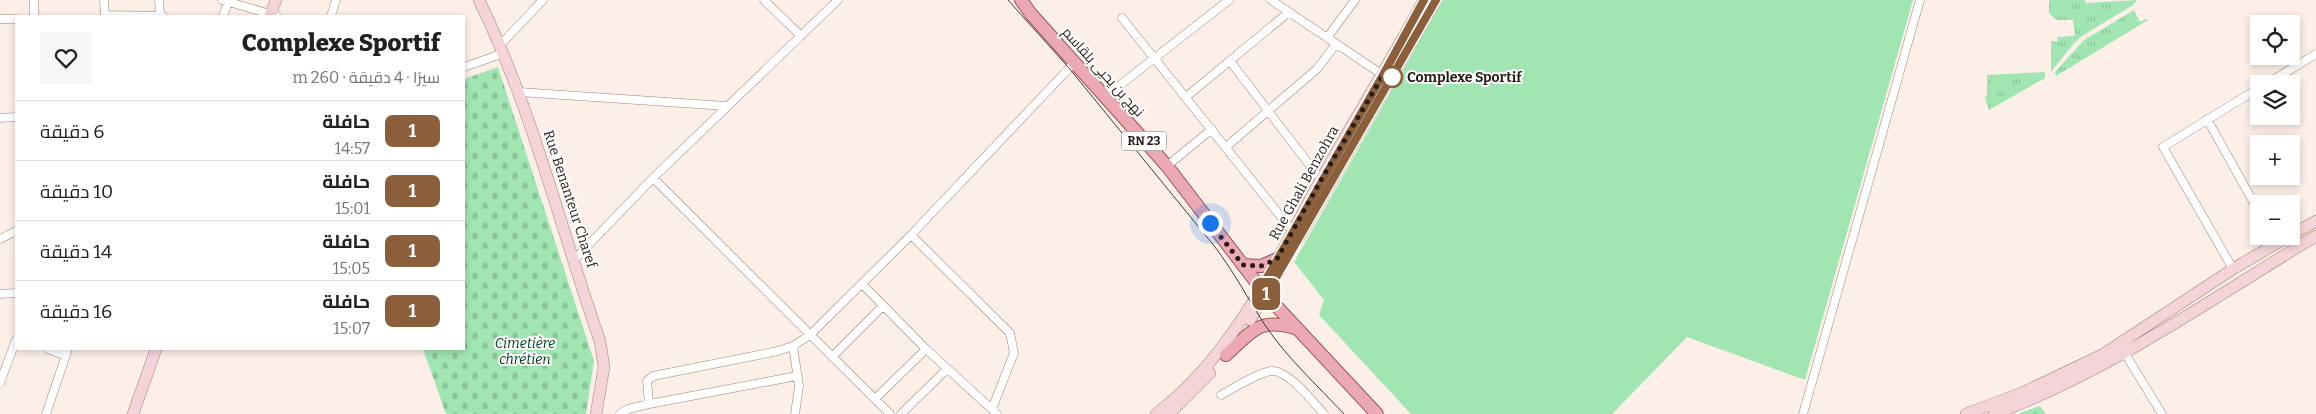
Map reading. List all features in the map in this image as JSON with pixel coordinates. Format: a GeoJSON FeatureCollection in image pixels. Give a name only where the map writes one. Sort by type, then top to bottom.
{"type":"FeatureCollection","features":[{"type":"Feature","properties":{"kind":"main road"},"geometry":{"type":"LineString","coordinates":[[273,15],[276,0]]}},
{"type":"Feature","properties":{"kind":"main road","name":"Rue Benanteur Charef"},"geometry":{"type":"LineString","coordinates":[[479,0],[502,49],[519,92],[603,353],[604,367],[596,414]]}},
{"type":"Feature","properties":{"kind":"main road","name":"نهج بن يحيى بلقاسم"},"geometry":{"type":"LineString","coordinates":[[1021,0],[1031,14],[1167,166],[1263,291],[1376,414]]}},
{"type":"Feature","properties":{"kind":"main road","name":"Rue Ghali Benzohra"},"geometry":{"type":"LineString","coordinates":[[1169,414],[1189,396],[1226,355],[1387,77],[1424,0]]}},
{"type":"Feature","properties":{"kind":"main road","name":"Rue Ghali Benzohra"},"geometry":{"type":"LineString","coordinates":[[1156,414],[1202,371],[1263,291],[1277,259],[1296,235],[1321,180],[1436,0]]}},
{"type":"Feature","properties":{"kind":"main road"},"geometry":{"type":"LineString","coordinates":[[2300,230],[2316,221]]}},
{"type":"Feature","properties":{"kind":"main road"},"geometry":{"type":"LineString","coordinates":[[1994,414],[2026,402],[2105,364],[2316,236]]}},
{"type":"Feature","properties":{"kind":"main road"},"geometry":{"type":"LineString","coordinates":[[1966,414],[2022,393],[2102,355],[2233,270],[2267,245]]}},
{"type":"Feature","properties":{"kind":"main road"},"geometry":{"type":"LineString","coordinates":[[1243,265],[1261,266],[1277,259]]}},
{"type":"Feature","properties":{"kind":"main road"},"geometry":{"type":"LineString","coordinates":[[1226,355],[1252,332],[1265,324],[1278,323],[1295,328]]}},
{"type":"Feature","properties":{"kind":"main road"},"geometry":{"type":"LineString","coordinates":[[133,414],[156,350]]}},
{"type":"Feature","properties":{"kind":"street"},"geometry":{"type":"LineString","coordinates":[[34,0],[34,15]]}},
{"type":"Feature","properties":{"kind":"street"},"geometry":{"type":"LineString","coordinates":[[104,0],[105,15]]}},
{"type":"Feature","properties":{"kind":"street"},"geometry":{"type":"LineString","coordinates":[[159,0],[161,15]]}},
{"type":"Feature","properties":{"kind":"street"},"geometry":{"type":"LineString","coordinates":[[331,15],[334,0]]}},
{"type":"Feature","properties":{"kind":"street"},"geometry":{"type":"LineString","coordinates":[[465,67],[502,49],[543,0]]}},
{"type":"Feature","properties":{"kind":"street"},"geometry":{"type":"LineString","coordinates":[[764,0],[802,36]]}},
{"type":"Feature","properties":{"kind":"street"},"geometry":{"type":"LineString","coordinates":[[574,260],[726,106],[838,0]]}},
{"type":"Feature","properties":{"kind":"street"},"geometry":{"type":"LineString","coordinates":[[1106,96],[1229,0]]}},
{"type":"Feature","properties":{"kind":"street"},"geometry":{"type":"LineString","coordinates":[[1327,38],[1355,0]]}},
{"type":"Feature","properties":{"kind":"street"},"geometry":{"type":"LineString","coordinates":[[1803,414],[1920,0]]}},
{"type":"Feature","properties":{"kind":"street"},"geometry":{"type":"LineString","coordinates":[[223,15],[226,1],[270,15]]}},
{"type":"Feature","properties":{"kind":"street"},"geometry":{"type":"LineString","coordinates":[[1274,1],[1387,77]]}},
{"type":"Feature","properties":{"kind":"street"},"geometry":{"type":"LineString","coordinates":[[1186,97],[1289,12]]}},
{"type":"Feature","properties":{"kind":"street"},"geometry":{"type":"LineString","coordinates":[[1122,18],[1296,235]]}},
{"type":"Feature","properties":{"kind":"street"},"geometry":{"type":"LineString","coordinates":[[0,19],[15,19]]}},
{"type":"Feature","properties":{"kind":"street"},"geometry":{"type":"LineString","coordinates":[[1226,147],[1317,68],[1336,44]]}},
{"type":"Feature","properties":{"kind":"street"},"geometry":{"type":"LineString","coordinates":[[2281,75],[2316,54]]}},
{"type":"Feature","properties":{"kind":"street"},"geometry":{"type":"LineString","coordinates":[[1230,61],[1321,180]]}},
{"type":"Feature","properties":{"kind":"street"},"geometry":{"type":"LineString","coordinates":[[649,404],[646,385],[647,381],[653,376],[740,360],[793,346],[810,335],[911,236],[1075,62]]}},
{"type":"Feature","properties":{"kind":"street"},"geometry":{"type":"LineString","coordinates":[[519,92],[726,106]]}},
{"type":"Feature","properties":{"kind":"street"},"geometry":{"type":"LineString","coordinates":[[2233,270],[2163,147],[2250,93]]}},
{"type":"Feature","properties":{"kind":"street"},"geometry":{"type":"LineString","coordinates":[[0,118],[15,117]]}},
{"type":"Feature","properties":{"kind":"street"},"geometry":{"type":"LineString","coordinates":[[2207,119],[2250,196]]}},
{"type":"Feature","properties":{"kind":"street"},"geometry":{"type":"LineString","coordinates":[[1167,166],[1212,129]]}},
{"type":"Feature","properties":{"kind":"street"},"geometry":{"type":"LineString","coordinates":[[653,178],[890,414]]}},
{"type":"Feature","properties":{"kind":"street"},"geometry":{"type":"LineString","coordinates":[[0,239],[15,232]]}},
{"type":"Feature","properties":{"kind":"street"},"geometry":{"type":"LineString","coordinates":[[862,284],[926,349],[995,411],[1014,353],[1010,334],[911,236]]}},
{"type":"Feature","properties":{"kind":"street"},"geometry":{"type":"LineString","coordinates":[[0,294],[15,293]]}},
{"type":"Feature","properties":{"kind":"street"},"geometry":{"type":"LineString","coordinates":[[832,357],[883,306]]}},
{"type":"Feature","properties":{"kind":"street"},"geometry":{"type":"LineString","coordinates":[[0,383],[15,343]]}},
{"type":"Feature","properties":{"kind":"street"},"geometry":{"type":"LineString","coordinates":[[793,346],[799,396],[795,414]]}},
{"type":"Feature","properties":{"kind":"street"},"geometry":{"type":"LineString","coordinates":[[875,399],[926,349]]}},
{"type":"Feature","properties":{"kind":"street"},"geometry":{"type":"LineString","coordinates":[[46,414],[67,352]]}},
{"type":"Feature","properties":{"kind":"street"},"geometry":{"type":"LineString","coordinates":[[2124,352],[2162,414]]}},
{"type":"Feature","properties":{"kind":"street"},"geometry":{"type":"LineString","coordinates":[[901,414],[947,368]]}},
{"type":"Feature","properties":{"kind":"street"},"geometry":{"type":"LineString","coordinates":[[1221,395],[1265,373],[1276,371],[1287,376],[1324,414]]}},
{"type":"Feature","properties":{"kind":"street"},"geometry":{"type":"LineString","coordinates":[[620,414],[628,409],[649,404],[797,376]]}},
{"type":"Feature","properties":{"kind":"green space"},"geometry":{"type":"Polygon","coordinates":[[[1443,0],[1913,0],[1805,380],[1687,337],[1612,414],[1411,414],[1319,315],[1324,300],[1294,262],[1443,0]]]}},
{"type":"Feature","properties":{"kind":"green space"},"geometry":{"type":"Polygon","coordinates":[[[2049,0],[2085,0],[2085,3],[2137,0],[2133,5],[2082,36],[2051,72],[2051,41],[2058,41],[2057,37],[2075,36],[2073,20],[2056,20],[2049,13],[2049,0]]]}},
{"type":"Feature","properties":{"kind":"green space"},"geometry":{"type":"Polygon","coordinates":[[[2134,10],[2140,22],[2148,20],[2056,76],[2055,72],[2084,40],[2134,10]]]}},
{"type":"Feature","properties":{"kind":"green space","name":"Cimetière chrétien"},"geometry":{"type":"Polygon","coordinates":[[[498,67],[594,361],[586,414],[446,414],[423,350],[465,350],[465,79],[498,67]]]}},
{"type":"Feature","properties":{"kind":"green space"},"geometry":{"type":"Polygon","coordinates":[[[2045,72],[2045,78],[1989,110],[1985,98],[1987,95],[1987,75],[2045,72]]]}},
{"type":"Feature","properties":{"kind":"green space"},"geometry":{"type":"Polygon","coordinates":[[[2040,406],[2046,414],[2017,414],[2040,406]]]}},
{"type":"Feature","properties":{"kind":"tram line"},"geometry":{"type":"LineString","coordinates":[[1008,0],[1069,68],[1215,247],[1265,325],[1283,349],[1344,414]]}},
{"type":"Feature","properties":{"kind":"bus line","name":"1"},"geometry":{"type":"LineString","coordinates":[[1424,0],[1261,288],[1266,295],[1436,0]]}},
{"type":"Feature","properties":{"kind":"place","name":"Complexe Sportif"},"geometry":{"type":"Point","coordinates":[1392,77]}},
{"type":"Feature","properties":{"kind":"route"},"geometry":{"type":"LineString","coordinates":[[1210,223],[1243,265],[1261,266],[1277,259],[1383,75],[1390,80],[1392,77]]}}]}
